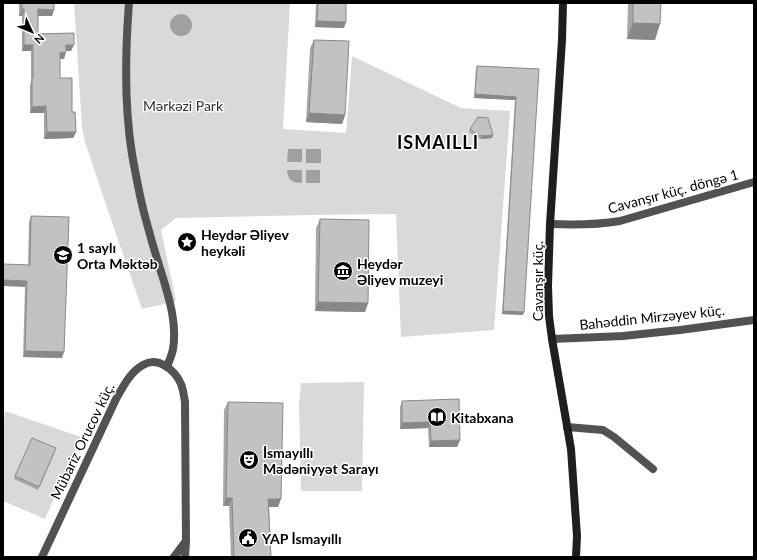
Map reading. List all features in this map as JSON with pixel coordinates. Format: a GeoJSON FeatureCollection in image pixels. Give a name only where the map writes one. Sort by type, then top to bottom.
{"type":"FeatureCollection","features":[{"type":"Feature","properties":{"kind":"main road","name":"Cavanşır küç."},"geometry":{"type":"LineString","coordinates":[[563,3],[550,224],[548,286],[549,316],[552,339],[570,450],[577,536],[576,557]]}},
{"type":"Feature","properties":{"kind":"street"},"geometry":{"type":"LineString","coordinates":[[129,3],[126,93],[132,155],[145,219],[169,298],[174,324],[173,351],[167,367],[176,374],[181,385],[185,402],[185,557]]}},
{"type":"Feature","properties":{"kind":"street","name":"Cavanşır küç. döngə 1"},"geometry":{"type":"LineString","coordinates":[[550,224],[580,225],[620,221],[754,182]]}},
{"type":"Feature","properties":{"kind":"street","name":"Bahəddin Mirzəyev küç."},"geometry":{"type":"LineString","coordinates":[[552,339],[623,336],[754,320]]}},
{"type":"Feature","properties":{"kind":"street","name":"Mübariz Orucov küç."},"geometry":{"type":"LineString","coordinates":[[42,557],[105,420],[125,383],[135,371],[144,364],[157,362],[167,367]]}},
{"type":"Feature","properties":{"kind":"street"},"geometry":{"type":"LineString","coordinates":[[567,427],[603,430],[614,437],[653,469]]}},
{"type":"Feature","properties":{"kind":"street"},"geometry":{"type":"LineString","coordinates":[[174,557],[186,541]]}},
{"type":"Feature","properties":{"kind":"green space","name":"Mərkəzi Park"},"geometry":{"type":"Polygon","coordinates":[[[74,3],[290,3],[283,129],[346,133],[352,56],[461,108],[510,111],[494,330],[401,337],[396,214],[176,218],[161,230],[176,301],[142,309],[85,142],[82,127],[74,3]]]}},
{"type":"Feature","properties":{"kind":"green space"},"geometry":{"type":"Polygon","coordinates":[[[364,382],[362,491],[301,491],[299,403],[301,383],[364,382]]]}},
{"type":"Feature","properties":{"kind":"green space"},"geometry":{"type":"Polygon","coordinates":[[[5,411],[81,437],[45,519],[3,501],[3,429],[5,411]]]}},
{"type":"Feature","properties":{"kind":"shaded area"},"geometry":{"type":"Polygon","coordinates":[[[181,14],[189,17],[192,25],[189,33],[181,36],[173,33],[170,25],[173,17],[181,14]]]}},
{"type":"Feature","properties":{"kind":"shaded area"},"geometry":{"type":"Polygon","coordinates":[[[288,149],[302,149],[302,162],[287,162],[288,149]]]}},
{"type":"Feature","properties":{"kind":"shaded area"},"geometry":{"type":"Polygon","coordinates":[[[306,149],[321,149],[321,163],[306,163],[306,149]]]}},
{"type":"Feature","properties":{"kind":"shaded area"},"geometry":{"type":"Polygon","coordinates":[[[287,170],[302,170],[302,183],[291,180],[288,176],[287,170]]]}},
{"type":"Feature","properties":{"kind":"shaded area"},"geometry":{"type":"Polygon","coordinates":[[[306,170],[320,170],[320,183],[306,183],[306,170]]]}},
{"type":"Feature","properties":{"kind":"building"},"geometry":{"type":"Polygon","coordinates":[[[22,3],[54,3],[54,10],[38,9],[38,34],[74,33],[74,45],[66,45],[66,52],[60,53],[60,78],[72,78],[72,112],[75,112],[76,132],[47,132],[46,106],[32,107],[33,45],[24,45],[24,9],[22,9],[22,3]]]}},
{"type":"Feature","properties":{"kind":"building"},"geometry":{"type":"Polygon","coordinates":[[[318,3],[346,3],[346,22],[317,21],[318,3]]]}},
{"type":"Feature","properties":{"kind":"building"},"geometry":{"type":"Polygon","coordinates":[[[633,3],[661,3],[660,24],[633,23],[633,3]]]}},
{"type":"Feature","properties":{"kind":"building"},"geometry":{"type":"Polygon","coordinates":[[[314,40],[349,41],[345,115],[309,113],[314,40]]]}},
{"type":"Feature","properties":{"kind":"building"},"geometry":{"type":"Polygon","coordinates":[[[477,66],[539,69],[524,312],[503,311],[516,97],[475,94],[477,66]]]}},
{"type":"Feature","properties":{"kind":"building"},"geometry":{"type":"Polygon","coordinates":[[[478,117],[488,118],[493,135],[482,136],[476,134],[470,129],[478,117]]]}},
{"type":"Feature","properties":{"kind":"building"},"geometry":{"type":"Polygon","coordinates":[[[31,216],[69,217],[64,352],[25,351],[27,281],[3,280],[3,264],[30,265],[31,216]]]}},
{"type":"Feature","properties":{"kind":"building"},"geometry":{"type":"Polygon","coordinates":[[[320,219],[369,220],[368,303],[318,302],[320,219]]]}},
{"type":"Feature","properties":{"kind":"building"},"geometry":{"type":"Polygon","coordinates":[[[459,399],[460,440],[431,441],[430,422],[402,423],[402,401],[459,399]]]}},
{"type":"Feature","properties":{"kind":"building"},"geometry":{"type":"Polygon","coordinates":[[[228,402],[283,403],[281,499],[268,499],[271,557],[234,557],[232,498],[226,498],[228,402]]]}},
{"type":"Feature","properties":{"kind":"building"},"geometry":{"type":"Polygon","coordinates":[[[32,438],[56,448],[39,487],[15,476],[32,438]]]}},
{"type":"Feature","properties":{"kind":"place","name":"Heydər Əliyev heykəli"},"geometry":{"type":"Point","coordinates":[187,242]}},
{"type":"Feature","properties":{"kind":"place","name":"1 saylı Orta Məktəb"},"geometry":{"type":"Point","coordinates":[63,255]}},
{"type":"Feature","properties":{"kind":"place","name":"Heydər Əliyev muzeyi"},"geometry":{"type":"Point","coordinates":[343,271]}},
{"type":"Feature","properties":{"kind":"place","name":"Kitabxana"},"geometry":{"type":"Point","coordinates":[437,417]}},
{"type":"Feature","properties":{"kind":"place","name":"İsmayıllı Mədəniyyət Sarayı"},"geometry":{"type":"Point","coordinates":[249,460]}},
{"type":"Feature","properties":{"kind":"place","name":"YAP İsmayıllı"},"geometry":{"type":"Point","coordinates":[248,538]}},
{"type":"Feature","properties":{"kind":"district","name":"ISMAILLI"},"geometry":{"type":"Point","coordinates":[438,142]}}]}
